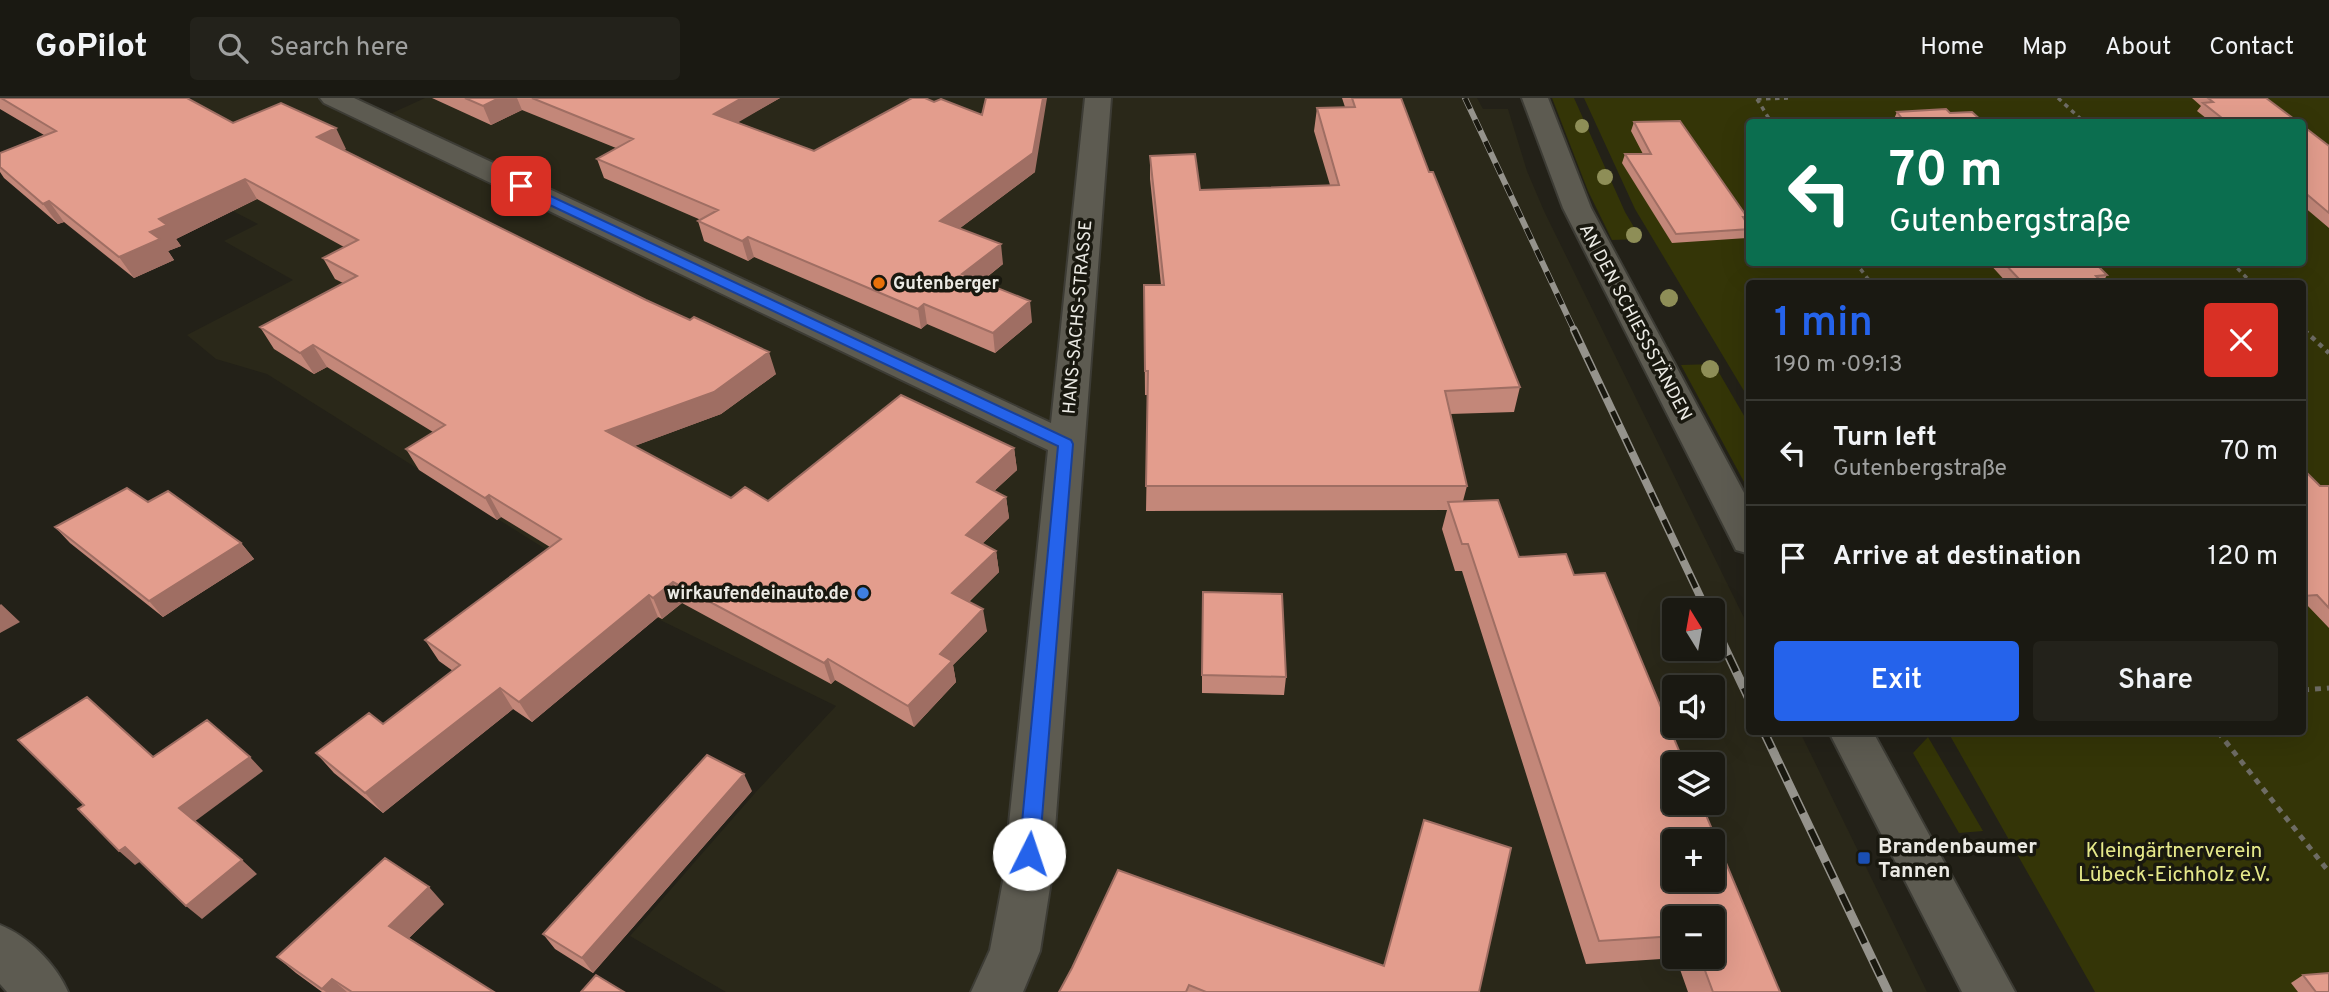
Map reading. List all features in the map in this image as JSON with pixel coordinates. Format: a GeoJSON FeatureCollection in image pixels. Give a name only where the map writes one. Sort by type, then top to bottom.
{"type":"FeatureCollection","features":[{"type":"Feature","properties":{"kind":"street"},"geometry":{"type":"LineString","coordinates":[[333,98],[1065,444]]}},
{"type":"Feature","properties":{"kind":"street","name":"HANS-SACHS-STRASSE"},"geometry":{"type":"LineString","coordinates":[[997,992],[1015,951],[1027,881],[1098,98]]}},
{"type":"Feature","properties":{"kind":"street","name":"AN DEN SCHIESSSTÄNDEN"},"geometry":{"type":"LineString","coordinates":[[1535,98],[1577,208],[1746,532]]}},
{"type":"Feature","properties":{"kind":"street"},"geometry":{"type":"LineString","coordinates":[[1853,735],[1989,992]]}},
{"type":"Feature","properties":{"kind":"street"},"geometry":{"type":"LineString","coordinates":[[0,949],[42,992]]}},
{"type":"Feature","properties":{"kind":"path"},"geometry":{"type":"LineString","coordinates":[[1756,98],[1788,98]]}},
{"type":"Feature","properties":{"kind":"path"},"geometry":{"type":"LineString","coordinates":[[1756,98],[1769,119]]}},
{"type":"Feature","properties":{"kind":"path"},"geometry":{"type":"LineString","coordinates":[[2058,98],[2081,119]]}},
{"type":"Feature","properties":{"kind":"path"},"geometry":{"type":"LineString","coordinates":[[1858,266],[1869,280]]}},
{"type":"Feature","properties":{"kind":"path"},"geometry":{"type":"LineString","coordinates":[[2235,266],[2249,280]]}},
{"type":"Feature","properties":{"kind":"path"},"geometry":{"type":"LineString","coordinates":[[2306,332],[2329,352]]}},
{"type":"Feature","properties":{"kind":"path"},"geometry":{"type":"LineString","coordinates":[[2306,690],[2329,688]]}},
{"type":"Feature","properties":{"kind":"path"},"geometry":{"type":"LineString","coordinates":[[2220,735],[2329,872]]}},
{"type":"Feature","properties":{"kind":"shaded area"},"geometry":{"type":"Polygon","coordinates":[[[194,98],[333,98],[379,119],[425,98],[1477,98],[1483,109],[1508,109],[1527,171],[1544,211],[1746,622],[1746,735],[1801,735],[1927,992],[726,992],[630,936],[755,793],[836,706],[652,616],[267,374],[216,359],[187,335],[293,280],[224,241],[258,224],[169,178],[58,224],[2,175],[194,98]]]}},
{"type":"Feature","properties":{"kind":"green space"},"geometry":{"type":"Polygon","coordinates":[[[1552,98],[1574,98],[1625,212],[1641,239],[1612,240],[1588,191],[1552,98]]]}},
{"type":"Feature","properties":{"kind":"green space","name":"Kleingärtnerverein Lübeck-Eichholz e.V."},"geometry":{"type":"Polygon","coordinates":[[[1584,98],[2329,98],[2329,992],[2095,992],[1950,735],[2306,735],[2306,280],[1746,280],[1746,394],[1635,209],[1584,98]]]}},
{"type":"Feature","properties":{"kind":"green space"},"geometry":{"type":"Polygon","coordinates":[[[1714,364],[1746,419],[1746,486],[1681,365],[1714,364]]]}},
{"type":"Feature","properties":{"kind":"green space"},"geometry":{"type":"Polygon","coordinates":[[[1928,737],[1983,831],[1959,833],[1913,753],[1928,737]]]}},
{"type":"Feature","properties":{"kind":"building"},"geometry":{"type":"Polygon","coordinates":[[[1,98],[187,98],[233,123],[281,103],[336,128],[317,137],[646,300],[690,320],[694,317],[769,352],[714,392],[606,431],[731,498],[745,487],[768,501],[901,395],[1014,448],[977,482],[1006,497],[966,535],[996,551],[952,593],[983,609],[940,654],[952,661],[908,706],[828,659],[824,663],[673,582],[653,598],[649,595],[519,702],[500,688],[365,793],[316,753],[369,713],[383,724],[460,665],[425,640],[561,539],[489,495],[485,498],[406,449],[445,425],[313,345],[300,353],[260,327],[357,276],[323,258],[358,240],[245,179],[159,219],[167,225],[150,232],[160,239],[119,257],[49,201],[43,204],[0,167],[0,153],[56,131],[1,98]]]}},
{"type":"Feature","properties":{"kind":"building"},"geometry":{"type":"Polygon","coordinates":[[[465,98],[499,98],[483,106],[465,98]]]}},
{"type":"Feature","properties":{"kind":"building"},"geometry":{"type":"Polygon","coordinates":[[[532,98],[742,98],[714,114],[814,151],[912,98],[925,98],[934,102],[941,99],[982,115],[986,98],[1043,98],[1033,153],[940,221],[1001,244],[962,274],[1030,301],[993,333],[924,304],[918,309],[748,237],[742,241],[698,221],[718,210],[597,159],[633,139],[532,98]]]}},
{"type":"Feature","properties":{"kind":"building"},"geometry":{"type":"Polygon","coordinates":[[[1352,98],[1401,98],[1429,172],[1433,172],[1520,387],[1445,391],[1467,486],[1146,486],[1148,371],[1145,371],[1144,285],[1164,285],[1150,156],[1195,154],[1200,190],[1339,185],[1317,108],[1355,107],[1352,98]]]}},
{"type":"Feature","properties":{"kind":"building"},"geometry":{"type":"Polygon","coordinates":[[[2208,98],[2266,98],[2294,119],[2223,119],[2203,103],[2213,102],[2208,98]]]}},
{"type":"Feature","properties":{"kind":"building"},"geometry":{"type":"Polygon","coordinates":[[[1946,109],[1950,113],[1972,112],[1980,119],[1902,119],[1897,112],[1946,109]]]}},
{"type":"Feature","properties":{"kind":"building"},"geometry":{"type":"Polygon","coordinates":[[[1680,121],[1746,216],[1743,217],[1746,229],[1676,234],[1625,154],[1651,154],[1634,122],[1680,121]]]}},
{"type":"Feature","properties":{"kind":"building"},"geometry":{"type":"Polygon","coordinates":[[[2306,128],[2329,146],[2329,213],[2306,194],[2306,128]]]}},
{"type":"Feature","properties":{"kind":"building"},"geometry":{"type":"Polygon","coordinates":[[[2007,266],[2098,266],[2107,275],[2096,276],[2100,280],[2020,280],[2007,266]]]}},
{"type":"Feature","properties":{"kind":"building"},"geometry":{"type":"Polygon","coordinates":[[[2306,472],[2320,486],[2329,486],[2329,608],[2317,595],[2306,596],[2306,472]]]}},
{"type":"Feature","properties":{"kind":"building"},"geometry":{"type":"Polygon","coordinates":[[[127,488],[148,502],[168,491],[241,543],[149,601],[55,527],[127,488]]]}},
{"type":"Feature","properties":{"kind":"building"},"geometry":{"type":"Polygon","coordinates":[[[1498,500],[1519,557],[1566,554],[1574,575],[1605,573],[1662,710],[1662,738],[1674,738],[1680,752],[1662,752],[1662,815],[1706,815],[1712,829],[1662,829],[1662,892],[1725,892],[1725,860],[1780,992],[1713,992],[1704,969],[1725,969],[1725,906],[1662,906],[1662,937],[1599,941],[1468,544],[1462,544],[1448,502],[1498,500]]]}},
{"type":"Feature","properties":{"kind":"building"},"geometry":{"type":"Polygon","coordinates":[[[1203,592],[1282,594],[1286,677],[1202,675],[1203,592]]]}},
{"type":"Feature","properties":{"kind":"building"},"geometry":{"type":"Polygon","coordinates":[[[87,697],[153,757],[207,720],[250,757],[179,808],[242,860],[186,906],[125,847],[119,851],[78,809],[84,805],[18,740],[87,697]]]}},
{"type":"Feature","properties":{"kind":"building"},"geometry":{"type":"Polygon","coordinates":[[[707,755],[744,774],[582,958],[543,934],[707,755]]]}},
{"type":"Feature","properties":{"kind":"building"},"geometry":{"type":"Polygon","coordinates":[[[1424,820],[1511,848],[1479,992],[1206,992],[1189,985],[1186,992],[1059,992],[1118,870],[1384,966],[1424,820]]]}},
{"type":"Feature","properties":{"kind":"building"},"geometry":{"type":"Polygon","coordinates":[[[385,858],[429,887],[389,926],[494,992],[352,992],[332,979],[322,989],[277,957],[385,858]]]}},
{"type":"Feature","properties":{"kind":"building"},"geometry":{"type":"Polygon","coordinates":[[[2329,973],[2329,992],[2316,992],[2303,975],[2329,973]]]}},
{"type":"Feature","properties":{"kind":"building"},"geometry":{"type":"Polygon","coordinates":[[[596,975],[624,992],[581,992],[596,975]]]}},
{"type":"Feature","properties":{"kind":"railway"},"geometry":{"type":"LineString","coordinates":[[1465,98],[1575,332]]}},
{"type":"Feature","properties":{"kind":"railway"},"geometry":{"type":"LineString","coordinates":[[1574,330],[1701,598]]}},
{"type":"Feature","properties":{"kind":"railway"},"geometry":{"type":"LineString","coordinates":[[1726,650],[1746,693]]}},
{"type":"Feature","properties":{"kind":"railway"},"geometry":{"type":"LineString","coordinates":[[1765,735],[1888,992]]}},
{"type":"Feature","properties":{"kind":"place","name":"Gutenberger"},"geometry":{"type":"Point","coordinates":[879,283]}},
{"type":"Feature","properties":{"kind":"place","name":"wirkaufendeinauto.de"},"geometry":{"type":"Point","coordinates":[863,593]}},
{"type":"Feature","properties":{"kind":"place","name":"Brandenbaumer Tannen"},"geometry":{"type":"Point","coordinates":[1864,858]}},
{"type":"Feature","properties":{"kind":"route"},"geometry":{"type":"LineString","coordinates":[[521,186],[1065,444],[1029,854]]}}]}
